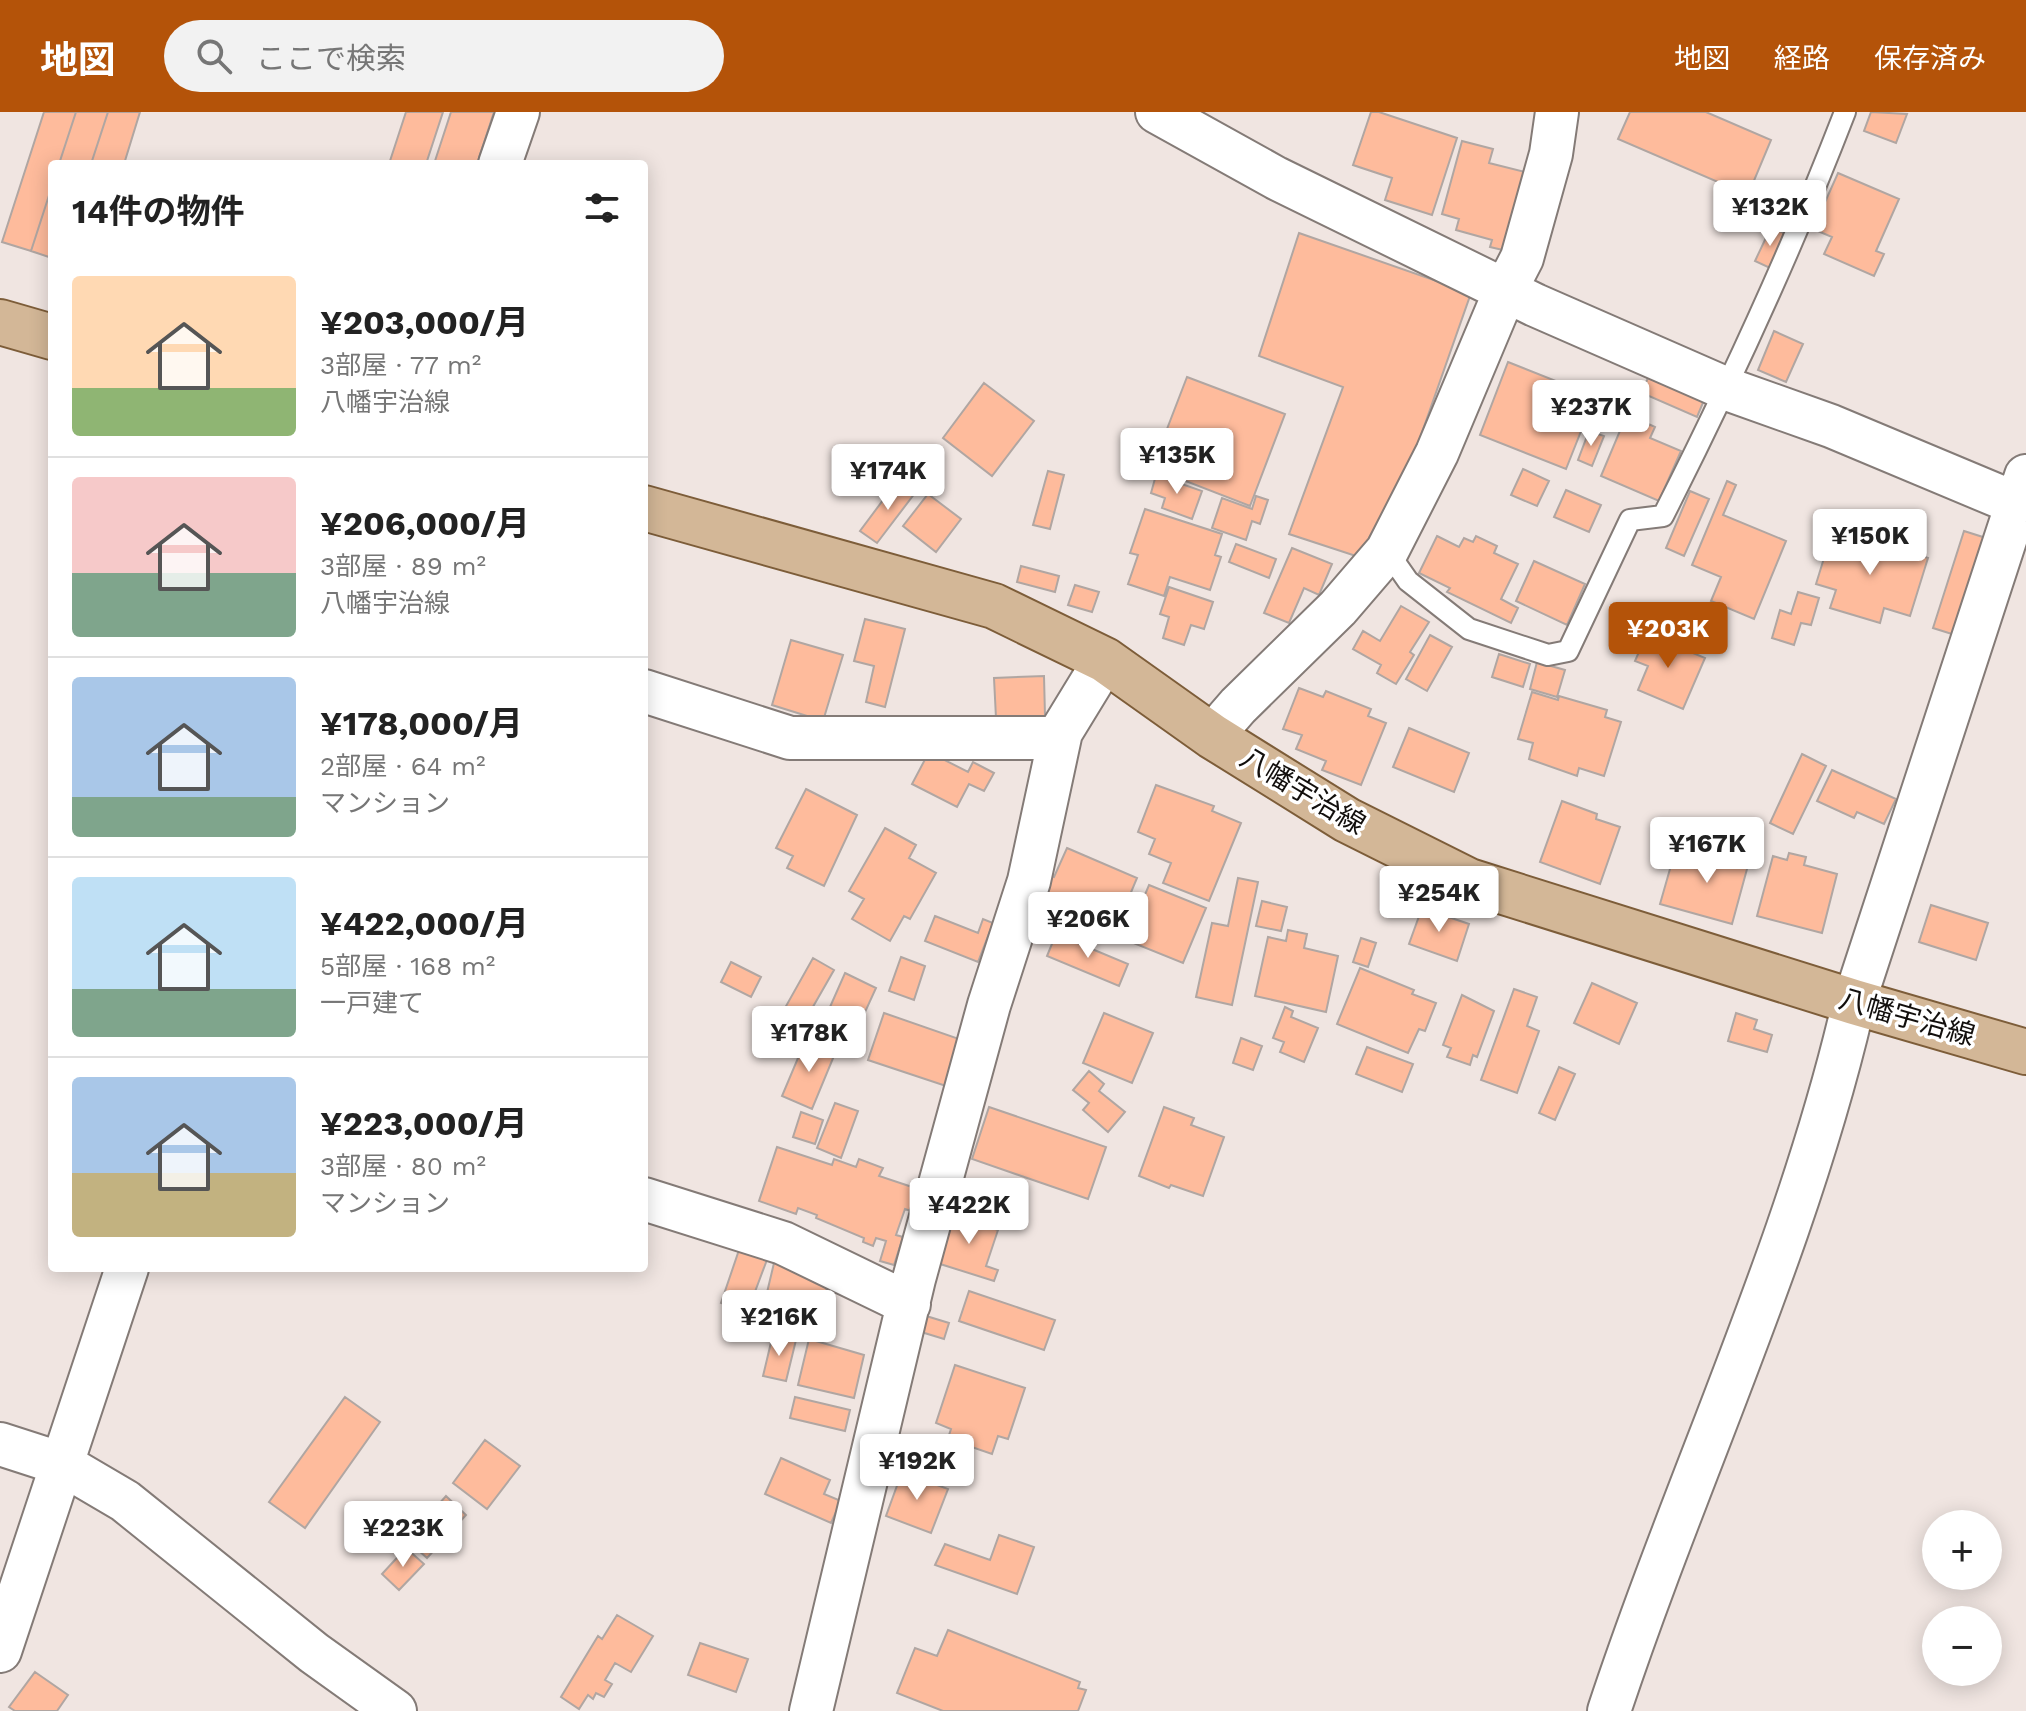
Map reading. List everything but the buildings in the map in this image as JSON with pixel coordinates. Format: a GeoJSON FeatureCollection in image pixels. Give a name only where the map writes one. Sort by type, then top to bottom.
{"type":"FeatureCollection","features":[{"type":"Feature","properties":{"kind":"main road"},"geometry":{"type":"LineString","coordinates":[[0,322],[48,336]]}},
{"type":"Feature","properties":{"kind":"main road","name":"八幡宇治線"},"geometry":{"type":"LineString","coordinates":[[648,509],[994,606],[1105,660],[1212,736],[1347,820],[1469,881],[1854,1002],[2026,1052]]}},
{"type":"Feature","properties":{"kind":"street"},"geometry":{"type":"LineString","coordinates":[[501,160],[518,112]]}},
{"type":"Feature","properties":{"kind":"street"},"geometry":{"type":"LineString","coordinates":[[1157,112],[1276,178],[1535,305],[1727,389],[2021,489],[1854,1002],[1836,1083],[1767,1288],[1609,1711]]}},
{"type":"Feature","properties":{"kind":"street"},"geometry":{"type":"LineString","coordinates":[[1212,736],[1238,706],[1338,608],[1387,551],[1437,453],[1522,258],[1551,154],[1557,112]]}},
{"type":"Feature","properties":{"kind":"street"},"geometry":{"type":"LineString","coordinates":[[811,1711],[909,1304],[989,1005],[1029,881],[1059,738],[1105,660]]}},
{"type":"Feature","properties":{"kind":"street"},"geometry":{"type":"LineString","coordinates":[[648,692],[790,738],[1059,738]]}},
{"type":"Feature","properties":{"kind":"street"},"geometry":{"type":"LineString","coordinates":[[648,1200],[783,1243],[909,1304]]}},
{"type":"Feature","properties":{"kind":"street"},"geometry":{"type":"LineString","coordinates":[[0,1651],[126,1272]]}},
{"type":"Feature","properties":{"kind":"street"},"geometry":{"type":"LineString","coordinates":[[0,1444],[62,1464],[125,1501],[314,1653],[395,1711]]}},
{"type":"Feature","properties":{"kind":"lane"},"geometry":{"type":"LineString","coordinates":[[1387,551],[1408,581],[1469,629],[1548,655],[1568,651],[1630,520],[1663,516],[1727,389],[1800,229],[1845,112]]}}]}
